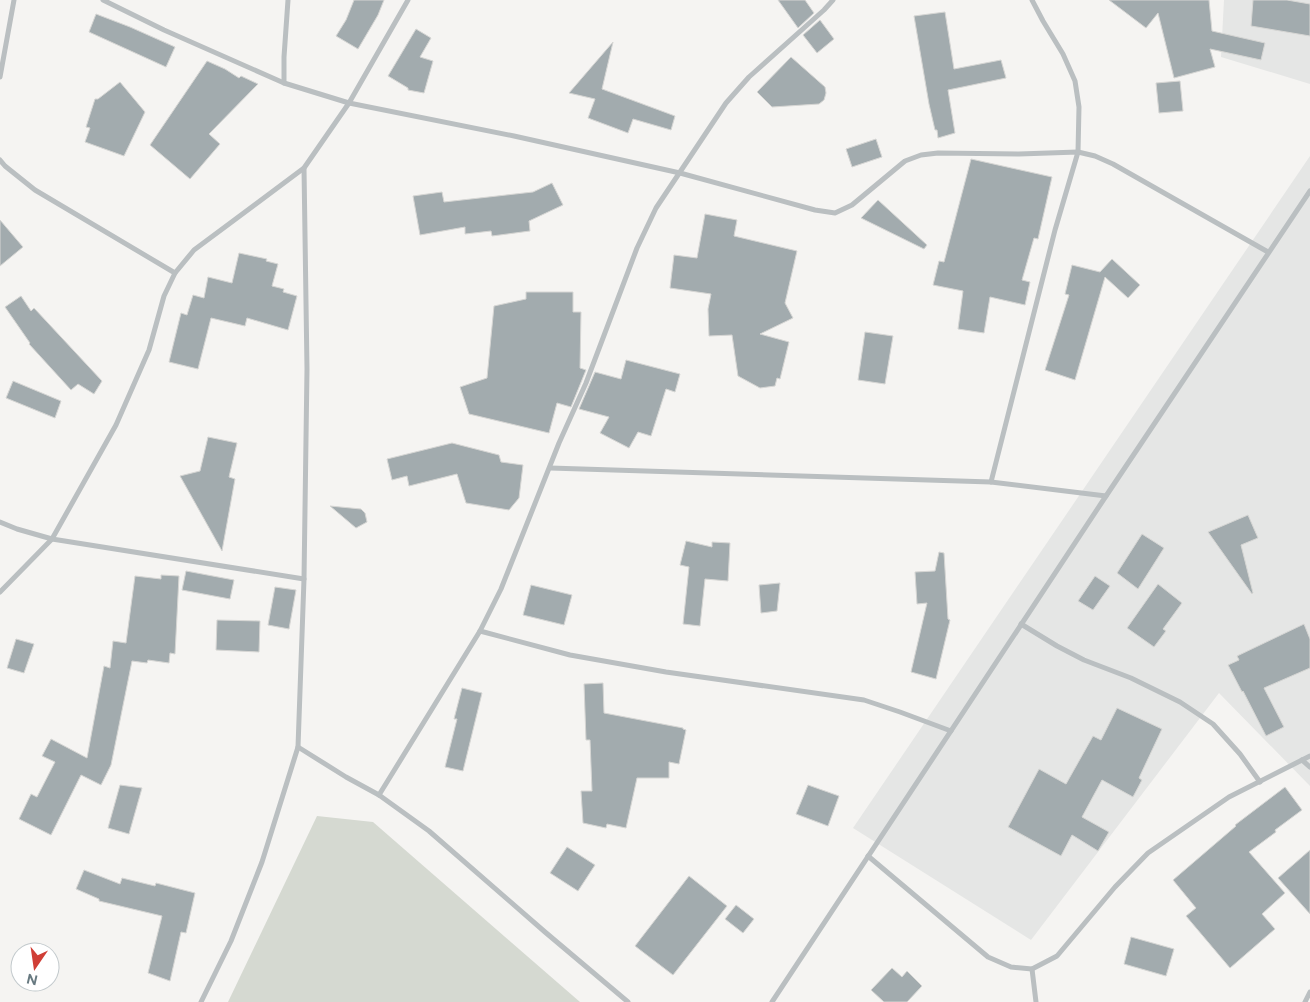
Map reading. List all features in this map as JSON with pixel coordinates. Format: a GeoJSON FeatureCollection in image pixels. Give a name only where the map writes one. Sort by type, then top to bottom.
{"type":"FeatureCollection","features":[{"type":"Feature","properties":{"kind":"street"},"geometry":{"type":"LineString","coordinates":[[0,77],[14,0]]}},
{"type":"Feature","properties":{"kind":"street"},"geometry":{"type":"LineString","coordinates":[[103,0],[164,30],[284,82],[349,103],[514,136],[680,173],[816,210],[835,212],[852,205],[905,161],[921,155],[938,153],[1019,154],[1078,152],[1095,156],[1113,164],[1268,252]]}},
{"type":"Feature","properties":{"kind":"street"},"geometry":{"type":"LineString","coordinates":[[284,82],[288,0]]}},
{"type":"Feature","properties":{"kind":"street"},"geometry":{"type":"LineString","coordinates":[[0,592],[52,539],[116,425],[149,350],[164,296],[175,273],[194,250],[304,168],[349,103],[408,0]]}},
{"type":"Feature","properties":{"kind":"street"},"geometry":{"type":"LineString","coordinates":[[380,794],[480,631],[501,589],[559,443],[586,383],[637,248],[656,208],[726,103],[749,77],[824,10],[832,0]]}},
{"type":"Feature","properties":{"kind":"street"},"geometry":{"type":"LineString","coordinates":[[991,482],[1055,230],[1078,152],[1079,107],[1075,81],[1063,54],[1032,0]]}},
{"type":"Feature","properties":{"kind":"street"},"geometry":{"type":"LineString","coordinates":[[0,160],[4,166],[35,190],[175,273]]}},
{"type":"Feature","properties":{"kind":"street"},"geometry":{"type":"LineString","coordinates":[[201,1002],[231,941],[262,862],[298,747],[304,579],[307,369],[304,168]]}},
{"type":"Feature","properties":{"kind":"street"},"geometry":{"type":"LineString","coordinates":[[772,1002],[1310,191]]}},
{"type":"Feature","properties":{"kind":"street"},"geometry":{"type":"LineString","coordinates":[[550,468],[991,482],[1106,496]]}},
{"type":"Feature","properties":{"kind":"street"},"geometry":{"type":"LineString","coordinates":[[0,522],[17,530],[52,539],[304,579]]}},
{"type":"Feature","properties":{"kind":"street"},"geometry":{"type":"LineString","coordinates":[[1021,624],[1084,660],[1131,678],[1180,702],[1213,724],[1240,754],[1260,782]]}},
{"type":"Feature","properties":{"kind":"street"},"geometry":{"type":"LineString","coordinates":[[480,631],[570,655],[666,672],[864,700],[951,731]]}},
{"type":"Feature","properties":{"kind":"street"},"geometry":{"type":"LineString","coordinates":[[298,747],[380,794],[429,831],[628,1002]]}},
{"type":"Feature","properties":{"kind":"street"},"geometry":{"type":"LineString","coordinates":[[868,856],[988,957],[1011,967],[1032,969],[1057,956],[1115,886],[1148,853],[1229,797],[1310,756]]}},
{"type":"Feature","properties":{"kind":"street"},"geometry":{"type":"LineString","coordinates":[[1302,760],[1310,767]]}},
{"type":"Feature","properties":{"kind":"street"},"geometry":{"type":"LineString","coordinates":[[1032,969],[1036,1002]]}},
{"type":"Feature","properties":{"kind":"street"},"geometry":{"type":"LineString","coordinates":[[1305,1002],[1310,992]]}},
{"type":"Feature","properties":{"kind":"shaded area"},"geometry":{"type":"Polygon","coordinates":[[[1224,0],[1310,0],[1310,84],[1221,57],[1224,0]]]}},
{"type":"Feature","properties":{"kind":"shaded area"},"geometry":{"type":"Polygon","coordinates":[[[1310,156],[1310,786],[1219,693],[1031,940],[853,828],[1310,156]]]}},
{"type":"Feature","properties":{"kind":"shaded area"},"geometry":{"type":"Polygon","coordinates":[[[317,816],[373,822],[580,1002],[228,1002],[317,816]]]}},
{"type":"Feature","properties":{"kind":"building"},"geometry":{"type":"Polygon","coordinates":[[[354,0],[384,0],[378,15],[358,49],[336,36],[346,20],[354,0]]]}},
{"type":"Feature","properties":{"kind":"building"},"geometry":{"type":"Polygon","coordinates":[[[778,0],[805,0],[814,13],[798,28],[778,0]]]}},
{"type":"Feature","properties":{"kind":"building"},"geometry":{"type":"Polygon","coordinates":[[[1109,0],[1209,0],[1212,31],[1265,43],[1261,60],[1210,49],[1215,67],[1174,78],[1158,13],[1146,28],[1109,0]]]}},
{"type":"Feature","properties":{"kind":"building"},"geometry":{"type":"Polygon","coordinates":[[[1253,0],[1287,0],[1310,4],[1310,36],[1251,26],[1253,0]]]}},
{"type":"Feature","properties":{"kind":"building"},"geometry":{"type":"Polygon","coordinates":[[[945,12],[954,69],[1001,60],[1006,78],[948,90],[955,133],[938,138],[929,104],[914,16],[945,12]]]}},
{"type":"Feature","properties":{"kind":"building"},"geometry":{"type":"Polygon","coordinates":[[[96,14],[175,47],[166,67],[89,32],[96,14]]]}},
{"type":"Feature","properties":{"kind":"building"},"geometry":{"type":"Polygon","coordinates":[[[820,20],[834,39],[817,53],[803,35],[820,20]]]}},
{"type":"Feature","properties":{"kind":"building"},"geometry":{"type":"Polygon","coordinates":[[[416,29],[431,38],[420,57],[433,61],[424,93],[408,90],[408,88],[388,76],[416,29]]]}},
{"type":"Feature","properties":{"kind":"building"},"geometry":{"type":"Polygon","coordinates":[[[613,42],[602,89],[675,116],[671,130],[633,119],[628,133],[588,118],[595,99],[569,93],[613,42]]]}},
{"type":"Feature","properties":{"kind":"building"},"geometry":{"type":"Polygon","coordinates":[[[791,57],[825,87],[824,100],[819,104],[772,107],[757,92],[791,57]]]}},
{"type":"Feature","properties":{"kind":"building"},"geometry":{"type":"Polygon","coordinates":[[[207,61],[239,78],[241,76],[258,84],[209,134],[220,144],[190,179],[150,145],[207,61]]]}},
{"type":"Feature","properties":{"kind":"building"},"geometry":{"type":"Polygon","coordinates":[[[1180,81],[1183,111],[1159,113],[1156,83],[1180,81]]]}},
{"type":"Feature","properties":{"kind":"building"},"geometry":{"type":"Polygon","coordinates":[[[120,82],[145,112],[124,156],[85,142],[90,128],[86,127],[95,99],[98,99],[120,82]]]}},
{"type":"Feature","properties":{"kind":"building"},"geometry":{"type":"Polygon","coordinates":[[[876,139],[882,157],[852,167],[846,149],[876,139]]]}},
{"type":"Feature","properties":{"kind":"building"},"geometry":{"type":"Polygon","coordinates":[[[971,159],[1052,177],[1038,239],[1034,238],[1022,280],[1030,282],[1025,305],[990,297],[984,333],[958,329],[963,291],[933,285],[939,261],[944,262],[971,159]]]}},
{"type":"Feature","properties":{"kind":"building"},"geometry":{"type":"Polygon","coordinates":[[[552,183],[563,205],[529,221],[530,231],[492,236],[491,231],[465,234],[465,227],[420,235],[413,196],[442,192],[444,202],[533,192],[552,183]]]}},
{"type":"Feature","properties":{"kind":"building"},"geometry":{"type":"Polygon","coordinates":[[[878,200],[927,245],[924,249],[861,218],[878,200]]]}},
{"type":"Feature","properties":{"kind":"building"},"geometry":{"type":"Polygon","coordinates":[[[705,214],[737,220],[734,236],[797,251],[785,303],[793,318],[760,334],[789,342],[780,379],[777,378],[775,386],[760,388],[738,376],[732,335],[709,336],[708,309],[711,294],[670,288],[674,255],[697,258],[705,214]]]}},
{"type":"Feature","properties":{"kind":"building"},"geometry":{"type":"Polygon","coordinates":[[[0,220],[23,247],[0,266],[0,220]]]}},
{"type":"Feature","properties":{"kind":"building"},"geometry":{"type":"Polygon","coordinates":[[[239,253],[267,259],[266,261],[278,264],[272,286],[284,289],[283,292],[297,296],[288,330],[247,318],[245,326],[211,318],[198,369],[169,362],[181,313],[187,315],[193,295],[204,298],[208,277],[232,283],[239,253]]]}},
{"type":"Feature","properties":{"kind":"building"},"geometry":{"type":"Polygon","coordinates":[[[1112,259],[1140,285],[1128,298],[1105,277],[1075,380],[1045,370],[1069,295],[1065,294],[1072,265],[1100,272],[1112,259]]]}},
{"type":"Feature","properties":{"kind":"building"},"geometry":{"type":"Polygon","coordinates":[[[526,292],[573,292],[573,312],[581,312],[580,368],[586,370],[571,407],[557,403],[549,433],[469,414],[460,387],[487,378],[494,306],[526,299],[526,292]]]}},
{"type":"Feature","properties":{"kind":"building"},"geometry":{"type":"Polygon","coordinates":[[[21,296],[31,311],[34,308],[102,381],[94,394],[78,384],[71,390],[29,344],[5,307],[21,296]]]}},
{"type":"Feature","properties":{"kind":"building"},"geometry":{"type":"Polygon","coordinates":[[[865,332],[893,336],[885,384],[858,380],[865,332]]]}},
{"type":"Feature","properties":{"kind":"building"},"geometry":{"type":"Polygon","coordinates":[[[626,360],[680,374],[675,392],[666,389],[651,436],[638,432],[629,448],[600,433],[609,417],[579,409],[595,372],[621,379],[626,360]]]}},
{"type":"Feature","properties":{"kind":"building"},"geometry":{"type":"Polygon","coordinates":[[[13,381],[61,401],[55,418],[6,398],[13,381]]]}},
{"type":"Feature","properties":{"kind":"building"},"geometry":{"type":"Polygon","coordinates":[[[208,437],[237,443],[229,477],[235,479],[222,551],[180,476],[200,471],[208,437]]]}},
{"type":"Feature","properties":{"kind":"building"},"geometry":{"type":"Polygon","coordinates":[[[452,443],[499,455],[501,462],[523,465],[519,498],[509,510],[466,503],[457,474],[409,486],[407,476],[392,480],[387,459],[452,443]]]}},
{"type":"Feature","properties":{"kind":"building"},"geometry":{"type":"Polygon","coordinates":[[[330,506],[361,509],[365,513],[367,522],[356,528],[330,506]]]}},
{"type":"Feature","properties":{"kind":"building"},"geometry":{"type":"Polygon","coordinates":[[[1248,515],[1258,538],[1241,545],[1252,594],[1208,532],[1248,515]]]}},
{"type":"Feature","properties":{"kind":"building"},"geometry":{"type":"Polygon","coordinates":[[[1142,534],[1164,548],[1138,589],[1117,573],[1142,534]]]}},
{"type":"Feature","properties":{"kind":"building"},"geometry":{"type":"Polygon","coordinates":[[[686,541],[712,547],[712,542],[730,543],[728,581],[705,579],[700,626],[683,624],[689,567],[680,565],[686,541]]]}},
{"type":"Feature","properties":{"kind":"building"},"geometry":{"type":"Polygon","coordinates":[[[939,552],[944,553],[948,619],[950,620],[936,679],[911,672],[927,603],[917,604],[915,572],[935,571],[939,552]]]}},
{"type":"Feature","properties":{"kind":"building"},"geometry":{"type":"Polygon","coordinates":[[[186,571],[234,580],[230,599],[182,590],[186,571]]]}},
{"type":"Feature","properties":{"kind":"building"},"geometry":{"type":"Polygon","coordinates":[[[161,575],[179,576],[175,654],[170,653],[169,663],[148,660],[147,663],[132,661],[111,765],[101,785],[81,775],[51,835],[19,819],[31,794],[37,797],[55,762],[42,756],[51,739],[87,758],[104,666],[110,668],[113,641],[126,643],[135,576],[161,579],[161,575]]]}},
{"type":"Feature","properties":{"kind":"building"},"geometry":{"type":"Polygon","coordinates":[[[1095,576],[1110,586],[1093,610],[1078,601],[1095,576]]]}},
{"type":"Feature","properties":{"kind":"building"},"geometry":{"type":"Polygon","coordinates":[[[780,583],[777,611],[761,613],[759,585],[780,583]]]}},
{"type":"Feature","properties":{"kind":"building"},"geometry":{"type":"Polygon","coordinates":[[[1158,584],[1182,603],[1163,629],[1166,631],[1154,647],[1127,628],[1158,584]]]}},
{"type":"Feature","properties":{"kind":"building"},"geometry":{"type":"Polygon","coordinates":[[[531,585],[572,595],[564,625],[523,615],[531,585]]]}},
{"type":"Feature","properties":{"kind":"building"},"geometry":{"type":"Polygon","coordinates":[[[275,587],[296,590],[289,629],[268,625],[275,587]]]}},
{"type":"Feature","properties":{"kind":"building"},"geometry":{"type":"Polygon","coordinates":[[[217,620],[260,621],[259,652],[216,650],[217,620]]]}},
{"type":"Feature","properties":{"kind":"building"},"geometry":{"type":"Polygon","coordinates":[[[1304,624],[1310,639],[1310,668],[1264,688],[1284,727],[1266,736],[1228,665],[1239,660],[1237,656],[1304,624]]]}},
{"type":"Feature","properties":{"kind":"building"},"geometry":{"type":"Polygon","coordinates":[[[16,639],[34,644],[24,673],[7,668],[16,639]]]}},
{"type":"Feature","properties":{"kind":"building"},"geometry":{"type":"Polygon","coordinates":[[[603,683],[604,713],[686,730],[679,764],[669,762],[669,778],[637,778],[626,828],[607,824],[606,828],[583,823],[581,791],[592,791],[590,740],[586,740],[584,684],[603,683]]]}},
{"type":"Feature","properties":{"kind":"building"},"geometry":{"type":"Polygon","coordinates":[[[462,688],[482,693],[463,771],[445,767],[457,719],[454,719],[462,688]]]}},
{"type":"Feature","properties":{"kind":"building"},"geometry":{"type":"Polygon","coordinates":[[[1117,708],[1162,729],[1139,778],[1142,780],[1133,797],[1102,780],[1082,817],[1109,832],[1098,851],[1072,835],[1061,856],[1008,827],[1039,769],[1066,784],[1093,736],[1101,740],[1117,708]]]}},
{"type":"Feature","properties":{"kind":"building"},"geometry":{"type":"Polygon","coordinates":[[[120,785],[142,788],[129,834],[108,828],[120,785]]]}},
{"type":"Feature","properties":{"kind":"building"},"geometry":{"type":"Polygon","coordinates":[[[808,785],[839,796],[828,826],[796,814],[808,785]]]}},
{"type":"Feature","properties":{"kind":"building"},"geometry":{"type":"Polygon","coordinates":[[[1285,787],[1302,810],[1249,852],[1285,893],[1262,914],[1275,929],[1230,968],[1186,916],[1196,908],[1173,880],[1235,825],[1285,787]]]}},
{"type":"Feature","properties":{"kind":"building"},"geometry":{"type":"Polygon","coordinates":[[[567,847],[595,865],[578,891],[550,873],[567,847]]]}},
{"type":"Feature","properties":{"kind":"building"},"geometry":{"type":"Polygon","coordinates":[[[1310,850],[1310,914],[1278,878],[1310,850]]]}},
{"type":"Feature","properties":{"kind":"building"},"geometry":{"type":"Polygon","coordinates":[[[84,870],[120,884],[122,878],[155,886],[156,883],[195,893],[186,933],[181,932],[170,981],[148,973],[162,916],[99,901],[99,899],[76,889],[84,870]]]}},
{"type":"Feature","properties":{"kind":"building"},"geometry":{"type":"Polygon","coordinates":[[[689,876],[727,906],[673,975],[635,946],[689,876]]]}},
{"type":"Feature","properties":{"kind":"building"},"geometry":{"type":"Polygon","coordinates":[[[736,905],[754,919],[743,933],[725,919],[736,905]]]}},
{"type":"Feature","properties":{"kind":"building"},"geometry":{"type":"Polygon","coordinates":[[[1131,937],[1174,949],[1166,976],[1124,964],[1131,937]]]}},
{"type":"Feature","properties":{"kind":"building"},"geometry":{"type":"Polygon","coordinates":[[[892,968],[902,977],[907,971],[922,986],[907,1002],[884,1002],[871,990],[892,968]]]}}]}
